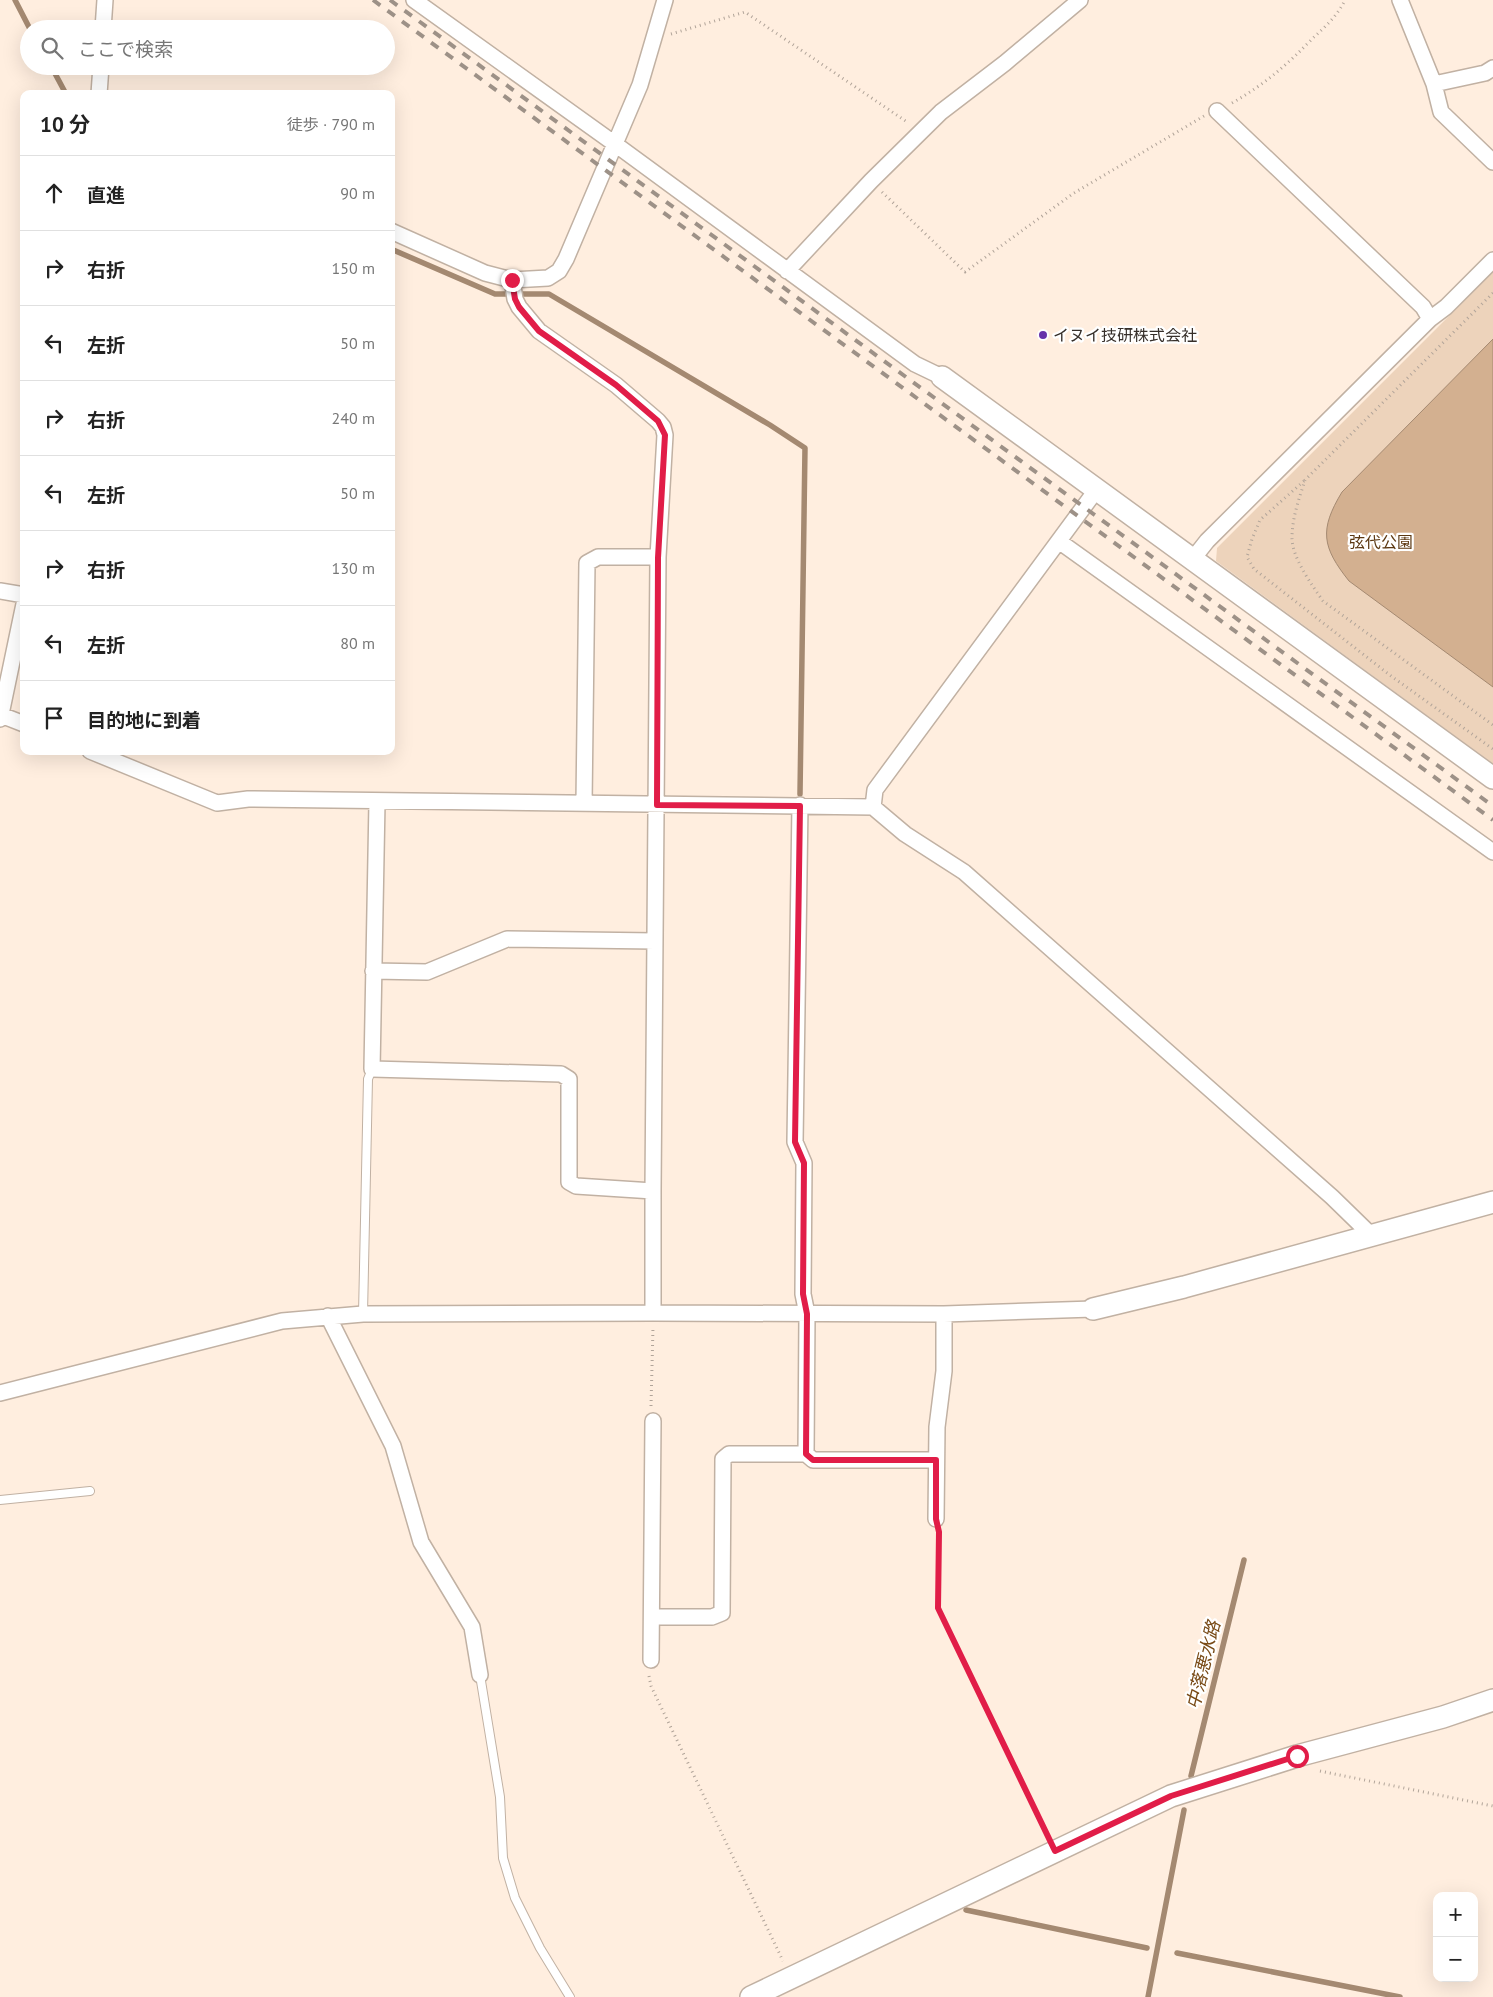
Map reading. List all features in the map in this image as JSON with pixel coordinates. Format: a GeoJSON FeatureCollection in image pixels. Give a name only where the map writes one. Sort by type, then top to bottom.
{"type":"FeatureCollection","features":[{"type":"Feature","properties":{"kind":"street"},"geometry":{"type":"LineString","coordinates":[[104,20],[105,0]]}},
{"type":"Feature","properties":{"kind":"street"},"geometry":{"type":"LineString","coordinates":[[414,0],[615,144],[915,364],[942,376],[1493,778]]}},
{"type":"Feature","properties":{"kind":"street"},"geometry":{"type":"LineString","coordinates":[[395,233],[485,273],[512,280],[548,278],[559,271],[566,259],[640,85],[664,0]]}},
{"type":"Feature","properties":{"kind":"street"},"geometry":{"type":"LineString","coordinates":[[787,271],[920,131],[1080,0]]}},
{"type":"Feature","properties":{"kind":"street"},"geometry":{"type":"LineString","coordinates":[[1400,0],[1434,84],[1441,112],[1493,162]]}},
{"type":"Feature","properties":{"kind":"street"},"geometry":{"type":"LineString","coordinates":[[1434,84],[1485,73],[1493,68]]}},
{"type":"Feature","properties":{"kind":"street"},"geometry":{"type":"LineString","coordinates":[[99,90],[100,75]]}},
{"type":"Feature","properties":{"kind":"street"},"geometry":{"type":"LineString","coordinates":[[1217,111],[1424,307],[1430,319]]}},
{"type":"Feature","properties":{"kind":"street"},"geometry":{"type":"LineString","coordinates":[[1192,560],[1214,534],[1430,319],[1446,307],[1493,260]]}},
{"type":"Feature","properties":{"kind":"street"},"geometry":{"type":"LineString","coordinates":[[512,280],[515,299],[519,307],[539,331],[616,385],[663,427],[666,446],[658,558],[653,1191],[654,1313]]}},
{"type":"Feature","properties":{"kind":"street"},"geometry":{"type":"LineString","coordinates":[[873,807],[874,790],[1097,490]]}},
{"type":"Feature","properties":{"kind":"street"},"geometry":{"type":"LineString","coordinates":[[1060,542],[1493,852]]}},
{"type":"Feature","properties":{"kind":"street"},"geometry":{"type":"LineString","coordinates":[[584,803],[587,562],[598,557],[658,558]]}},
{"type":"Feature","properties":{"kind":"street"},"geometry":{"type":"LineString","coordinates":[[0,591],[20,594]]}},
{"type":"Feature","properties":{"kind":"street"},"geometry":{"type":"LineString","coordinates":[[20,623],[0,717],[20,723]]}},
{"type":"Feature","properties":{"kind":"street"},"geometry":{"type":"LineString","coordinates":[[100,755],[216,803],[248,799],[873,807],[905,834],[964,872],[1019,919],[1332,1197],[1370,1234]]}},
{"type":"Feature","properties":{"kind":"street"},"geometry":{"type":"LineString","coordinates":[[377,802],[372,1069],[561,1074],[569,1079],[569,1182],[576,1186],[653,1191]]}},
{"type":"Feature","properties":{"kind":"street"},"geometry":{"type":"LineString","coordinates":[[800,806],[795,1142],[804,1163],[803,1294],[807,1314],[806,1454]]}},
{"type":"Feature","properties":{"kind":"street"},"geometry":{"type":"LineString","coordinates":[[373,971],[427,972],[507,938],[656,941]]}},
{"type":"Feature","properties":{"kind":"street"},"geometry":{"type":"LineString","coordinates":[[0,1393],[282,1321],[328,1316],[363,1314],[654,1313],[944,1314],[1094,1309],[1184,1287],[1370,1234],[1493,1202]]}},
{"type":"Feature","properties":{"kind":"street"},"geometry":{"type":"LineString","coordinates":[[936,1519],[937,1427],[944,1371],[944,1314]]}},
{"type":"Feature","properties":{"kind":"street"},"geometry":{"type":"LineString","coordinates":[[328,1316],[393,1446],[421,1542],[472,1627],[480,1675]]}},
{"type":"Feature","properties":{"kind":"street"},"geometry":{"type":"LineString","coordinates":[[651,1660],[653,1421]]}},
{"type":"Feature","properties":{"kind":"street"},"geometry":{"type":"LineString","coordinates":[[652,1617],[712,1617],[722,1613],[723,1459],[729,1454],[806,1454],[813,1460],[936,1460]]}},
{"type":"Feature","properties":{"kind":"street"},"geometry":{"type":"LineString","coordinates":[[751,1997],[1171,1796],[1297,1756],[1443,1717],[1493,1700]]}},
{"type":"Feature","properties":{"kind":"lane"},"geometry":{"type":"LineString","coordinates":[[363,1314],[368,1079],[372,1069]]}},
{"type":"Feature","properties":{"kind":"lane"},"geometry":{"type":"LineString","coordinates":[[0,1500],[90,1491]]}},
{"type":"Feature","properties":{"kind":"lane"},"geometry":{"type":"LineString","coordinates":[[480,1675],[500,1797],[503,1858],[515,1898],[540,1948],[570,1997]]}},
{"type":"Feature","properties":{"kind":"path"},"geometry":{"type":"LineString","coordinates":[[871,181],[965,272],[1074,193],[1271,78],[1331,21],[1345,0]]}},
{"type":"Feature","properties":{"kind":"path"},"geometry":{"type":"LineString","coordinates":[[654,40],[745,12],[920,131]]}},
{"type":"Feature","properties":{"kind":"path"},"geometry":{"type":"LineString","coordinates":[[1493,293],[1305,480],[1260,520],[1252,539],[1248,557],[1254,569],[1391,676],[1493,749]]}},
{"type":"Feature","properties":{"kind":"path"},"geometry":{"type":"LineString","coordinates":[[1305,480],[1296,509],[1292,540],[1303,574],[1323,601],[1493,725]]}},
{"type":"Feature","properties":{"kind":"path"},"geometry":{"type":"LineString","coordinates":[[653,1421],[651,1413],[654,1313]]}},
{"type":"Feature","properties":{"kind":"path"},"geometry":{"type":"LineString","coordinates":[[936,1519],[939,1532],[938,1608],[1055,1851]]}},
{"type":"Feature","properties":{"kind":"path"},"geometry":{"type":"LineString","coordinates":[[651,1660],[648,1669],[651,1686],[791,1978]]}},
{"type":"Feature","properties":{"kind":"path"},"geometry":{"type":"LineString","coordinates":[[1297,1756],[1306,1768],[1493,1806]]}},
{"type":"Feature","properties":{"kind":"green space","name":"弦代公園"},"geometry":{"type":"Polygon","coordinates":[[[1493,272],[1493,764],[1216,561],[1217,548],[1493,272]]]}},
{"type":"Feature","properties":{"kind":"shaded area"},"geometry":{"type":"Polygon","coordinates":[[[1493,339],[1493,687],[1349,581],[1333,558],[1327,538],[1327,528],[1342,492],[1493,339]]]}},
{"type":"Feature","properties":{"kind":"waterway"},"geometry":{"type":"LineString","coordinates":[[15,0],[25,20]]}},
{"type":"Feature","properties":{"kind":"waterway"},"geometry":{"type":"LineString","coordinates":[[56,75],[64,90]]}},
{"type":"Feature","properties":{"kind":"waterway"},"geometry":{"type":"LineString","coordinates":[[395,251],[495,294],[549,294],[770,425],[805,448],[800,794]]}},
{"type":"Feature","properties":{"kind":"waterway","name":"中落悪水路"},"geometry":{"type":"LineString","coordinates":[[1191,1776],[1244,1560]]}},
{"type":"Feature","properties":{"kind":"waterway","name":"中落悪水路"},"geometry":{"type":"LineString","coordinates":[[1148,1997],[1184,1810]]}},
{"type":"Feature","properties":{"kind":"waterway"},"geometry":{"type":"LineString","coordinates":[[966,1910],[1147,1948]]}},
{"type":"Feature","properties":{"kind":"waterway"},"geometry":{"type":"LineString","coordinates":[[1177,1953],[1400,1997]]}},
{"type":"Feature","properties":{"kind":"railway"},"geometry":{"type":"LineString","coordinates":[[373,0],[1493,820]]}},
{"type":"Feature","properties":{"kind":"railway"},"geometry":{"type":"LineString","coordinates":[[390,0],[1493,806]]}},
{"type":"Feature","properties":{"kind":"place","name":"イヌイ技研株式会社"},"geometry":{"type":"Point","coordinates":[1043,335]}},
{"type":"Feature","properties":{"kind":"route"},"geometry":{"type":"LineString","coordinates":[[512,280],[515,299],[519,307],[539,331],[616,385],[663,427],[666,446],[660,505],[658,558],[657,805],[800,806],[795,1142],[804,1163],[803,1294],[807,1314],[806,1454],[813,1460],[936,1460],[936,1519],[939,1532],[938,1608],[1055,1851],[1171,1796],[1297,1756]]}}]}
